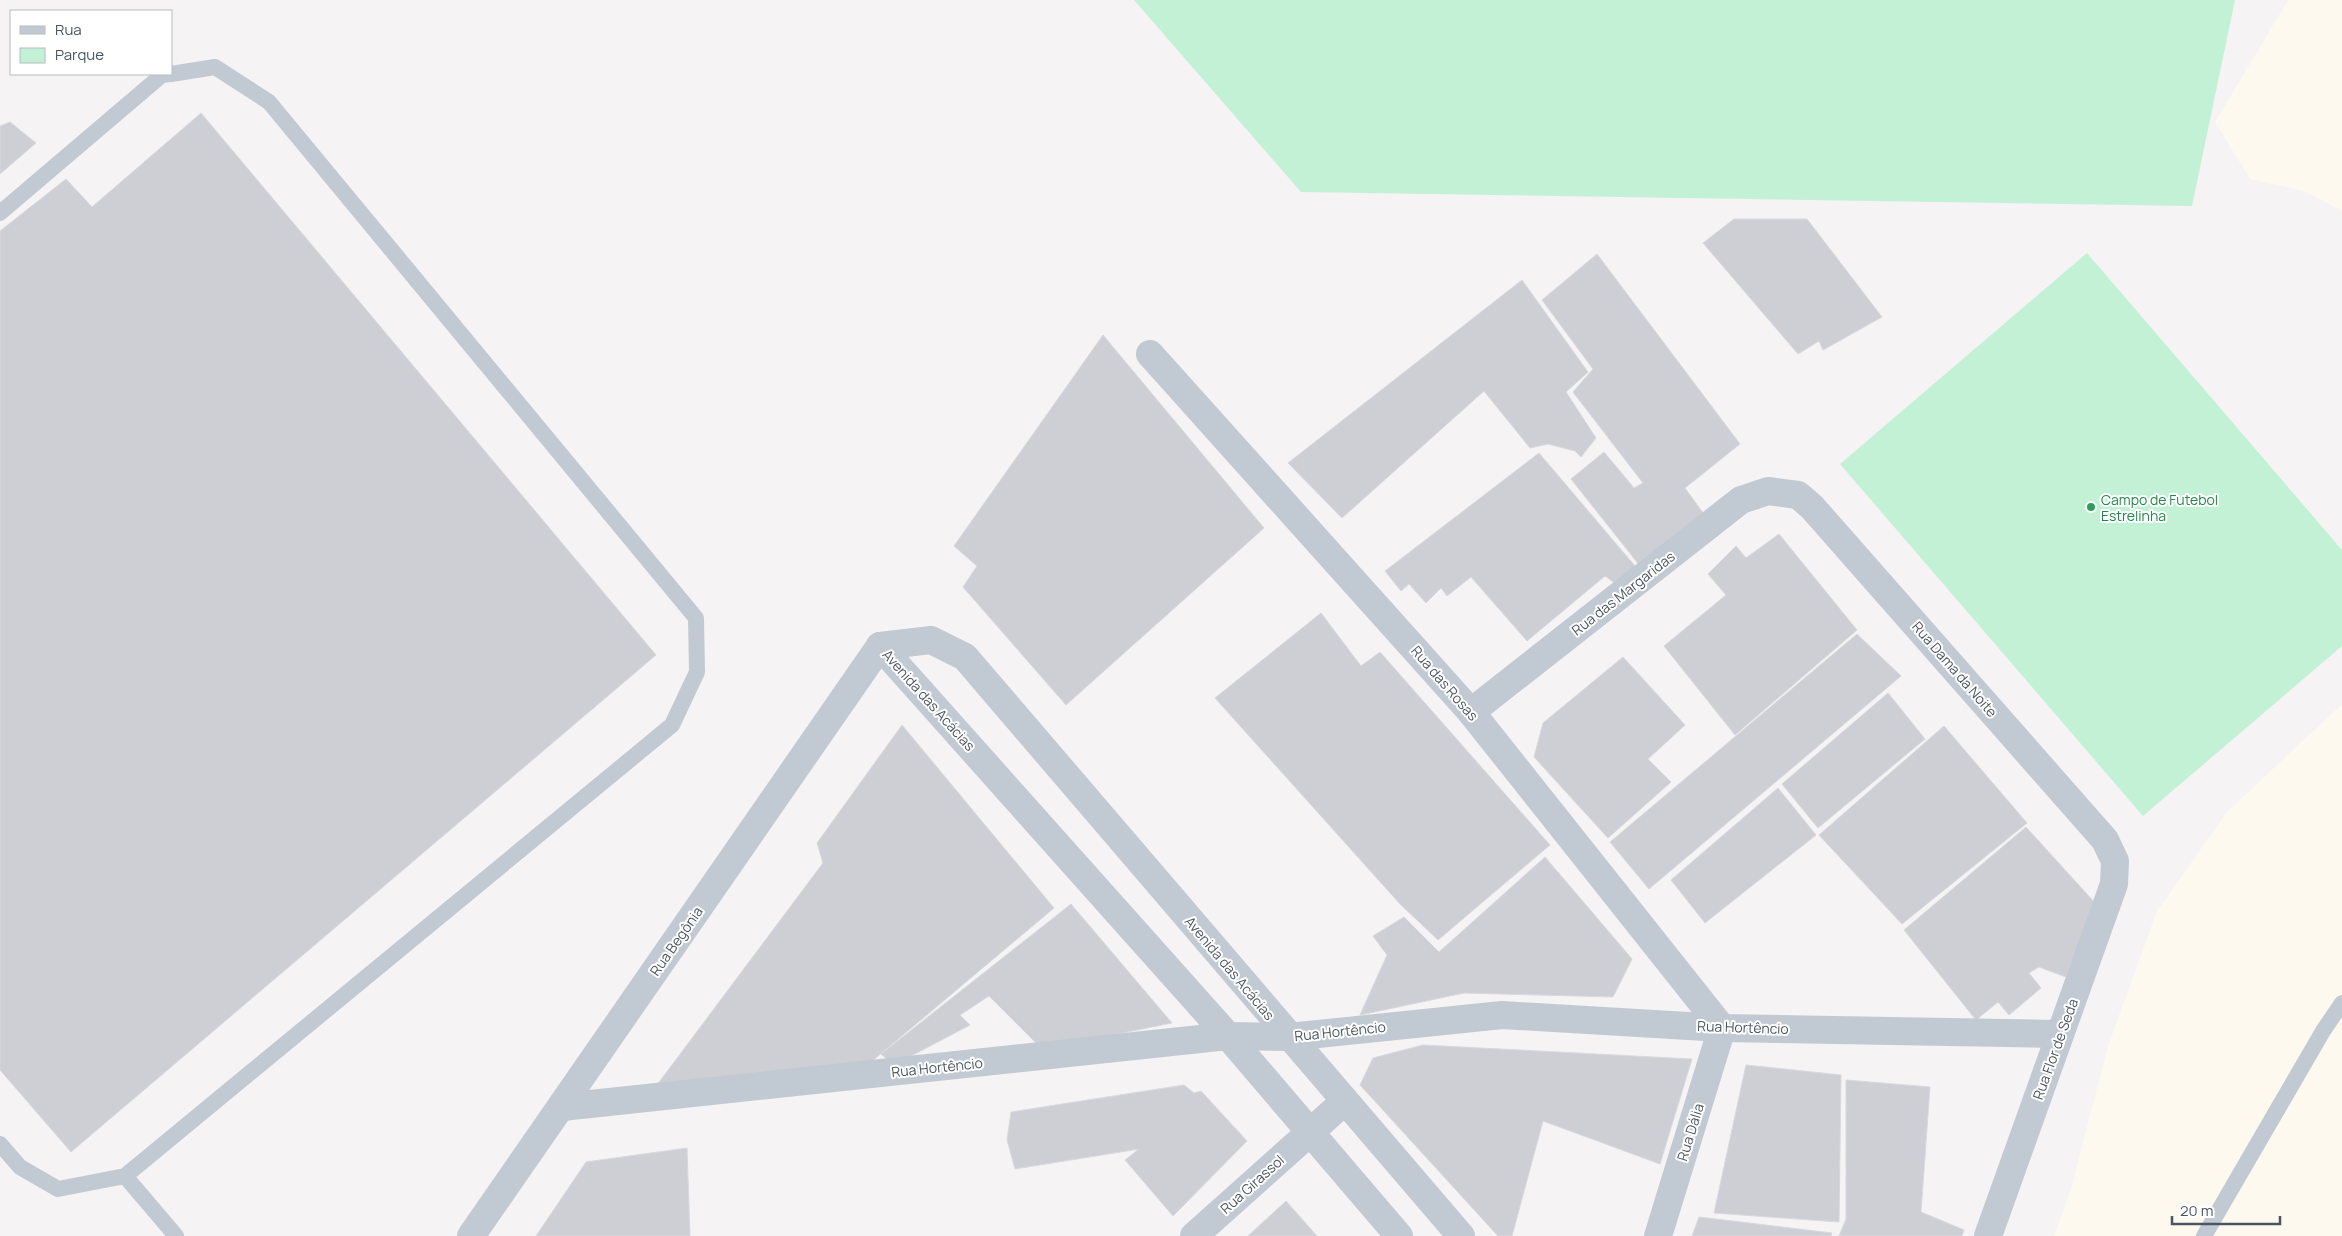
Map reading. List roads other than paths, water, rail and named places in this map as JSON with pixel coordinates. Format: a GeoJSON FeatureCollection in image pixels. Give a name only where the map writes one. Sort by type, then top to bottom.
{"type":"FeatureCollection","features":[{"type":"Feature","properties":{"kind":"street","name":"Rua das Rosas"},"geometry":{"type":"LineString","coordinates":[[1150,354],[1471,712],[1722,1028]]}},
{"type":"Feature","properties":{"kind":"street","name":"Rua das Margaridas"},"geometry":{"type":"LineString","coordinates":[[1471,712],[1741,500],[1768,491],[1782,494]]}},
{"type":"Feature","properties":{"kind":"street","name":"Rua Dama da Noite"},"geometry":{"type":"LineString","coordinates":[[1782,494],[1798,495],[1812,507],[2105,840],[2115,861]]}},
{"type":"Feature","properties":{"kind":"street","name":"Avenida das Acácias"},"geometry":{"type":"LineString","coordinates":[[880,646],[931,640],[965,657],[1461,1236]]}},
{"type":"Feature","properties":{"kind":"street","name":"Avenida das Acácias"},"geometry":{"type":"LineString","coordinates":[[880,646],[1228,1036],[1400,1236]]}},
{"type":"Feature","properties":{"kind":"street","name":"Rua Begônia"},"geometry":{"type":"LineString","coordinates":[[472,1236],[880,646]]}},
{"type":"Feature","properties":{"kind":"street","name":"Rua Flor de Seda"},"geometry":{"type":"LineString","coordinates":[[1988,1236],[2114,884],[2115,861]]}},
{"type":"Feature","properties":{"kind":"street","name":"Rua Hortêncio"},"geometry":{"type":"LineString","coordinates":[[562,1107],[1228,1036],[1289,1037],[1502,1014],[1722,1028],[2060,1034]]}},
{"type":"Feature","properties":{"kind":"street","name":"Rua Dália"},"geometry":{"type":"LineString","coordinates":[[1658,1236],[1722,1028]]}},
{"type":"Feature","properties":{"kind":"street","name":"Rua Girassol"},"geometry":{"type":"LineString","coordinates":[[1194,1236],[1345,1102]]}},
{"type":"Feature","properties":{"kind":"lane"},"geometry":{"type":"LineString","coordinates":[[0,1144],[20,1168],[58,1189],[125,1176],[672,725],[698,672],[696,618],[269,102],[215,67],[172,74]]}},
{"type":"Feature","properties":{"kind":"lane"},"geometry":{"type":"LineString","coordinates":[[0,213],[162,75]]}},
{"type":"Feature","properties":{"kind":"lane"},"geometry":{"type":"LineString","coordinates":[[2204,1236],[2342,1002]]}},
{"type":"Feature","properties":{"kind":"lane"},"geometry":{"type":"LineString","coordinates":[[125,1176],[176,1236]]}},
{"type":"Feature","properties":{"kind":"place","name":"Campo de Futebol Estrelinha"},"geometry":{"type":"Point","coordinates":[2091,507]}}]}
